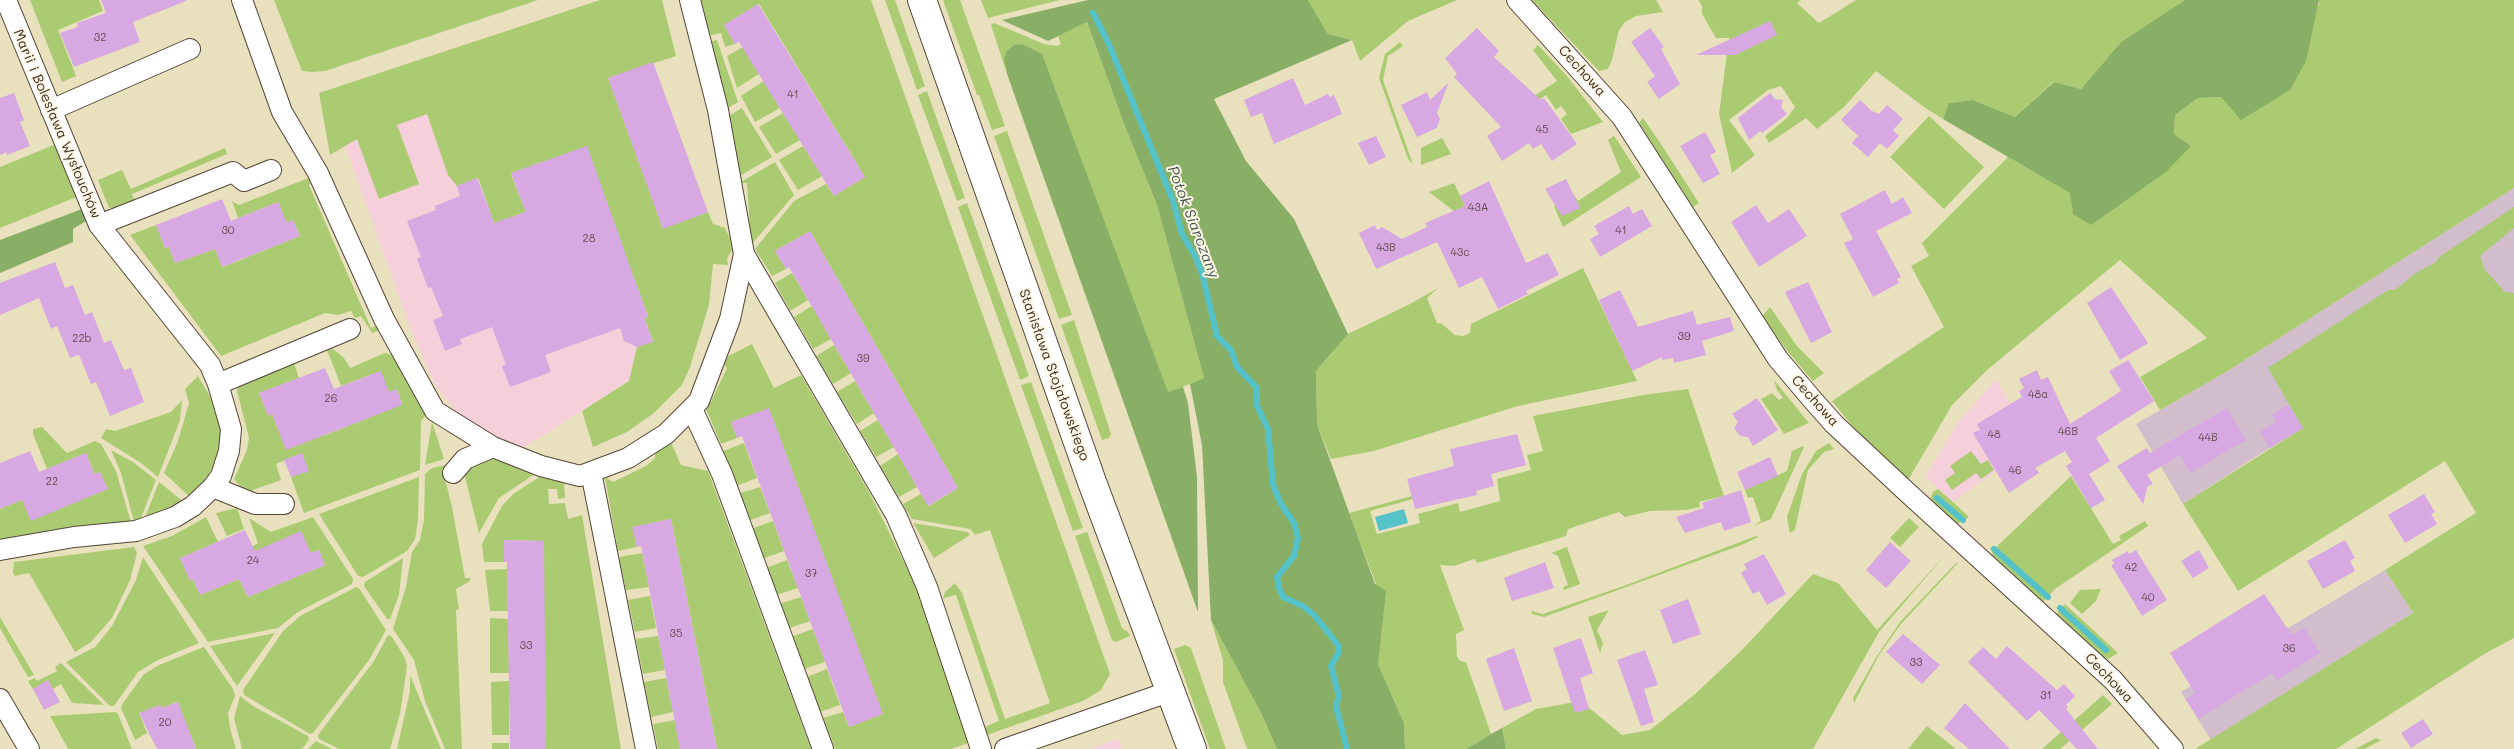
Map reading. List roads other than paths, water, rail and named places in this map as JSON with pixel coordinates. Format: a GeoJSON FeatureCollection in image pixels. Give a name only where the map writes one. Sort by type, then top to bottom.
{"type":"FeatureCollection","features":[{"type":"Feature","properties":{"kind":"street","name":"Marii i Bolesława Wysłouchów"},"geometry":{"type":"LineString","coordinates":[[0,550],[74,537],[136,531],[155,525],[193,506],[213,487],[221,476],[231,440],[228,414],[210,366],[100,225],[50,110],[6,0]]}},
{"type":"Feature","properties":{"kind":"street"},"geometry":{"type":"LineString","coordinates":[[242,0],[279,106],[318,173],[384,319],[435,411],[493,447],[542,466],[580,476],[628,458],[666,434],[699,401],[730,319],[744,254]]}},
{"type":"Feature","properties":{"kind":"street"},"geometry":{"type":"LineString","coordinates":[[690,0],[718,110],[744,254],[896,515],[927,587],[981,749]]}},
{"type":"Feature","properties":{"kind":"street","name":"Stanisława Stojałowskiego"},"geometry":{"type":"LineString","coordinates":[[922,0],[1079,444],[1192,749]]}},
{"type":"Feature","properties":{"kind":"street","name":"Cechowa"},"geometry":{"type":"LineString","coordinates":[[1518,0],[1599,88],[1626,122],[1778,359],[1811,398],[1834,424],[2113,680],[2173,749]]}},
{"type":"Feature","properties":{"kind":"street"},"geometry":{"type":"LineString","coordinates":[[50,110],[190,49]]}},
{"type":"Feature","properties":{"kind":"street"},"geometry":{"type":"LineString","coordinates":[[100,225],[233,172],[244,181],[271,170]]}},
{"type":"Feature","properties":{"kind":"street"},"geometry":{"type":"LineString","coordinates":[[218,384],[350,329]]}},
{"type":"Feature","properties":{"kind":"street"},"geometry":{"type":"LineString","coordinates":[[692,408],[722,474],[823,749]]}},
{"type":"Feature","properties":{"kind":"street"},"geometry":{"type":"LineString","coordinates":[[453,473],[465,459],[493,447]]}},
{"type":"Feature","properties":{"kind":"street"},"geometry":{"type":"LineString","coordinates":[[591,472],[646,749]]}},
{"type":"Feature","properties":{"kind":"street"},"geometry":{"type":"LineString","coordinates":[[213,487],[255,504],[284,504]]}},
{"type":"Feature","properties":{"kind":"street"},"geometry":{"type":"LineString","coordinates":[[1005,749],[1170,691]]}},
{"type":"Feature","properties":{"kind":"street"},"geometry":{"type":"LineString","coordinates":[[0,700],[29,749]]}},
{"type":"Feature","properties":{"kind":"water"},"geometry":{"type":"Polygon","coordinates":[[[1404,509],[1408,523],[1379,531],[1375,517],[1404,509]]]}},
{"type":"Feature","properties":{"kind":"waterway","name":"Potok Siarczany"},"geometry":{"type":"LineString","coordinates":[[1093,13],[1108,42],[1173,201],[1182,234],[1195,256],[1202,273],[1217,336],[1231,350],[1237,367],[1257,388],[1257,406],[1268,429],[1273,485],[1281,504],[1294,523],[1298,538],[1294,556],[1277,577],[1279,588],[1283,597],[1303,606],[1315,616],[1338,645],[1338,654],[1331,666],[1339,696],[1336,706],[1347,749]]}},
{"type":"Feature","properties":{"kind":"waterway"},"geometry":{"type":"LineString","coordinates":[[1937,498],[1963,520]]}},
{"type":"Feature","properties":{"kind":"waterway"},"geometry":{"type":"LineString","coordinates":[[1994,549],[2048,597]]}},
{"type":"Feature","properties":{"kind":"waterway"},"geometry":{"type":"LineString","coordinates":[[2060,608],[2106,650]]}}]}
